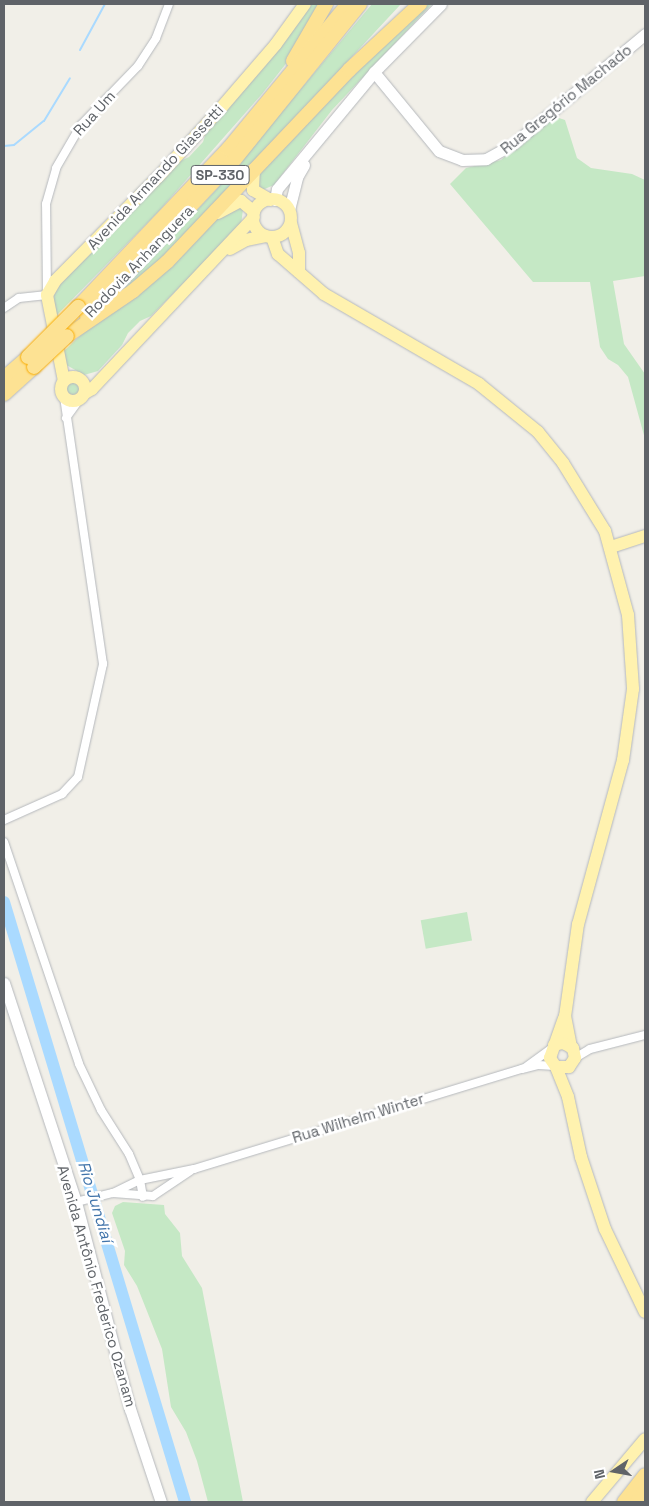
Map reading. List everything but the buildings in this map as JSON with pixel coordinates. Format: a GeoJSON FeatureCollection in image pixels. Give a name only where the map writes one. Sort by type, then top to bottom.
{"type":"FeatureCollection","features":[{"type":"Feature","properties":{"kind":"highway"},"geometry":{"type":"LineString","coordinates":[[249,126],[326,4]]}},
{"type":"Feature","properties":{"kind":"highway","name":"Rodovia Anhanguera"},"geometry":{"type":"LineString","coordinates":[[4,394],[78,308],[249,126],[348,4]]}},
{"type":"Feature","properties":{"kind":"highway","name":"Rodovia Anhanguera"},"geometry":{"type":"LineString","coordinates":[[4,378],[31,362],[67,336],[235,159],[360,4]]}},
{"type":"Feature","properties":{"kind":"highway"},"geometry":{"type":"LineString","coordinates":[[67,336],[152,276],[208,220],[409,4]]}},
{"type":"Feature","properties":{"kind":"highway"},"geometry":{"type":"LineString","coordinates":[[349,70],[420,4]]}},
{"type":"Feature","properties":{"kind":"highway"},"geometry":{"type":"LineString","coordinates":[[624,1502],[645,1475]]}},
{"type":"Feature","properties":{"kind":"highway"},"geometry":{"type":"LineString","coordinates":[[637,1502],[645,1491]]}},
{"type":"Feature","properties":{"kind":"main road","name":"Avenida Armando Giassetti"},"geometry":{"type":"LineString","coordinates":[[46,295],[55,281],[159,176],[221,108],[276,44],[305,4]]}},
{"type":"Feature","properties":{"kind":"main road"},"geometry":{"type":"LineString","coordinates":[[254,170],[253,190],[272,200],[290,217],[299,253],[299,272]]}},
{"type":"Feature","properties":{"kind":"main road"},"geometry":{"type":"LineString","coordinates":[[64,397],[61,391],[107,372],[223,252],[254,214],[272,200]]}},
{"type":"Feature","properties":{"kind":"main road"},"geometry":{"type":"LineString","coordinates":[[208,220],[237,202],[246,202],[254,214],[257,228],[269,236],[278,254],[324,294],[480,384],[538,432],[586,496],[611,547],[630,624],[633,689],[630,724],[623,760],[578,924],[565,1016],[550,1058],[568,1097],[580,1157],[605,1229],[645,1312]]}},
{"type":"Feature","properties":{"kind":"main road"},"geometry":{"type":"LineString","coordinates":[[223,252],[242,242],[284,233],[290,217]]}},
{"type":"Feature","properties":{"kind":"main road"},"geometry":{"type":"LineString","coordinates":[[46,295],[59,362],[76,386]]}},
{"type":"Feature","properties":{"kind":"main road"},"geometry":{"type":"LineString","coordinates":[[611,547],[645,536]]}},
{"type":"Feature","properties":{"kind":"main road"},"geometry":{"type":"LineString","coordinates":[[565,1016],[573,1053],[568,1097]]}},
{"type":"Feature","properties":{"kind":"main road"},"geometry":{"type":"LineString","coordinates":[[553,1047],[563,1043],[573,1053]]}},
{"type":"Feature","properties":{"kind":"main road"},"geometry":{"type":"LineString","coordinates":[[555,1066],[565,1068],[573,1053]]}},
{"type":"Feature","properties":{"kind":"main road"},"geometry":{"type":"LineString","coordinates":[[592,1502],[645,1439]]}},
{"type":"Feature","properties":{"kind":"street","name":"Rua Um"},"geometry":{"type":"LineString","coordinates":[[46,295],[46,204],[56,168],[81,125],[138,66],[156,38],[169,4]]}},
{"type":"Feature","properties":{"kind":"street"},"geometry":{"type":"LineString","coordinates":[[272,200],[277,189],[307,156],[374,72],[441,4]]}},
{"type":"Feature","properties":{"kind":"street","name":"Rua Gregório Machado"},"geometry":{"type":"LineString","coordinates":[[374,72],[439,151],[462,160],[486,159],[513,144],[645,34]]}},
{"type":"Feature","properties":{"kind":"street"},"geometry":{"type":"LineString","coordinates":[[290,217],[296,177],[307,156]]}},
{"type":"Feature","properties":{"kind":"street"},"geometry":{"type":"LineString","coordinates":[[4,308],[19,298],[46,295]]}},
{"type":"Feature","properties":{"kind":"street"},"geometry":{"type":"LineString","coordinates":[[66,418],[76,386]]}},
{"type":"Feature","properties":{"kind":"street"},"geometry":{"type":"LineString","coordinates":[[4,820],[62,794],[78,777],[103,664],[64,397]]}},
{"type":"Feature","properties":{"kind":"street"},"geometry":{"type":"LineString","coordinates":[[4,842],[79,1064],[101,1110],[129,1154],[140,1180],[143,1197]]}},
{"type":"Feature","properties":{"kind":"street","name":"Avenida Antônio Frederico Ozanam"},"geometry":{"type":"LineString","coordinates":[[4,983],[81,1201],[130,1409],[161,1502]]}},
{"type":"Feature","properties":{"kind":"street"},"geometry":{"type":"LineString","coordinates":[[573,1053],[645,1035]]}},
{"type":"Feature","properties":{"kind":"street","name":"Rua Wilhelm Winter"},"geometry":{"type":"LineString","coordinates":[[522,1069],[553,1047]]}},
{"type":"Feature","properties":{"kind":"street","name":"Rua Wilhelm Winter"},"geometry":{"type":"LineString","coordinates":[[194,1169],[522,1069],[538,1065],[555,1066]]}},
{"type":"Feature","properties":{"kind":"street"},"geometry":{"type":"LineString","coordinates":[[111,1193],[143,1197],[160,1193],[194,1169]]}},
{"type":"Feature","properties":{"kind":"street"},"geometry":{"type":"LineString","coordinates":[[81,1201],[111,1193],[140,1180],[194,1169]]}},
{"type":"Feature","properties":{"kind":"street"},"geometry":{"type":"LineString","coordinates":[[156,1176],[160,1193]]}},
{"type":"Feature","properties":{"kind":"green space"},"geometry":{"type":"Polygon","coordinates":[[[310,4],[323,4],[292,56],[262,94],[158,212],[54,318],[52,301],[57,287],[176,163],[189,157],[203,142],[207,129],[310,4]]]}},
{"type":"Feature","properties":{"kind":"green space"},"geometry":{"type":"Polygon","coordinates":[[[372,4],[401,4],[158,265],[119,293],[216,190],[372,4]]]}},
{"type":"Feature","properties":{"kind":"green space"},"geometry":{"type":"Polygon","coordinates":[[[426,4],[432,4],[332,110],[274,185],[260,191],[255,177],[292,136],[426,4]]]}},
{"type":"Feature","properties":{"kind":"green space"},"geometry":{"type":"Polygon","coordinates":[[[556,117],[565,120],[577,158],[591,168],[632,174],[645,180],[645,276],[613,281],[624,344],[645,374],[645,439],[628,377],[618,365],[608,359],[600,347],[590,282],[533,282],[450,184],[466,168],[501,160],[529,135],[556,117]]]}},
{"type":"Feature","properties":{"kind":"green space"},"geometry":{"type":"Polygon","coordinates":[[[236,206],[243,209],[241,225],[151,316],[140,321],[128,333],[122,345],[98,371],[84,375],[63,363],[60,355],[83,333],[219,216],[236,206]]]}},
{"type":"Feature","properties":{"kind":"green space"},"geometry":{"type":"Polygon","coordinates":[[[73,382],[78,384],[80,389],[78,394],[73,396],[68,394],[66,389],[68,384],[73,382]]]}},
{"type":"Feature","properties":{"kind":"green space"},"geometry":{"type":"Polygon","coordinates":[[[467,912],[472,941],[426,949],[421,920],[467,912]]]}},
{"type":"Feature","properties":{"kind":"green space"},"geometry":{"type":"Polygon","coordinates":[[[123,1202],[164,1205],[165,1214],[180,1233],[182,1256],[202,1288],[243,1502],[208,1502],[197,1461],[186,1432],[171,1407],[162,1349],[137,1286],[124,1265],[125,1251],[112,1213],[115,1206],[123,1202]]]}},
{"type":"Feature","properties":{"kind":"waterway"},"geometry":{"type":"LineString","coordinates":[[80,50],[105,4]]}},
{"type":"Feature","properties":{"kind":"waterway"},"geometry":{"type":"LineString","coordinates":[[4,146],[14,145],[44,121],[70,78]]}},
{"type":"Feature","properties":{"kind":"waterway","name":"Rio Jundiaí"},"geometry":{"type":"LineString","coordinates":[[4,902],[185,1502]]}}]}
